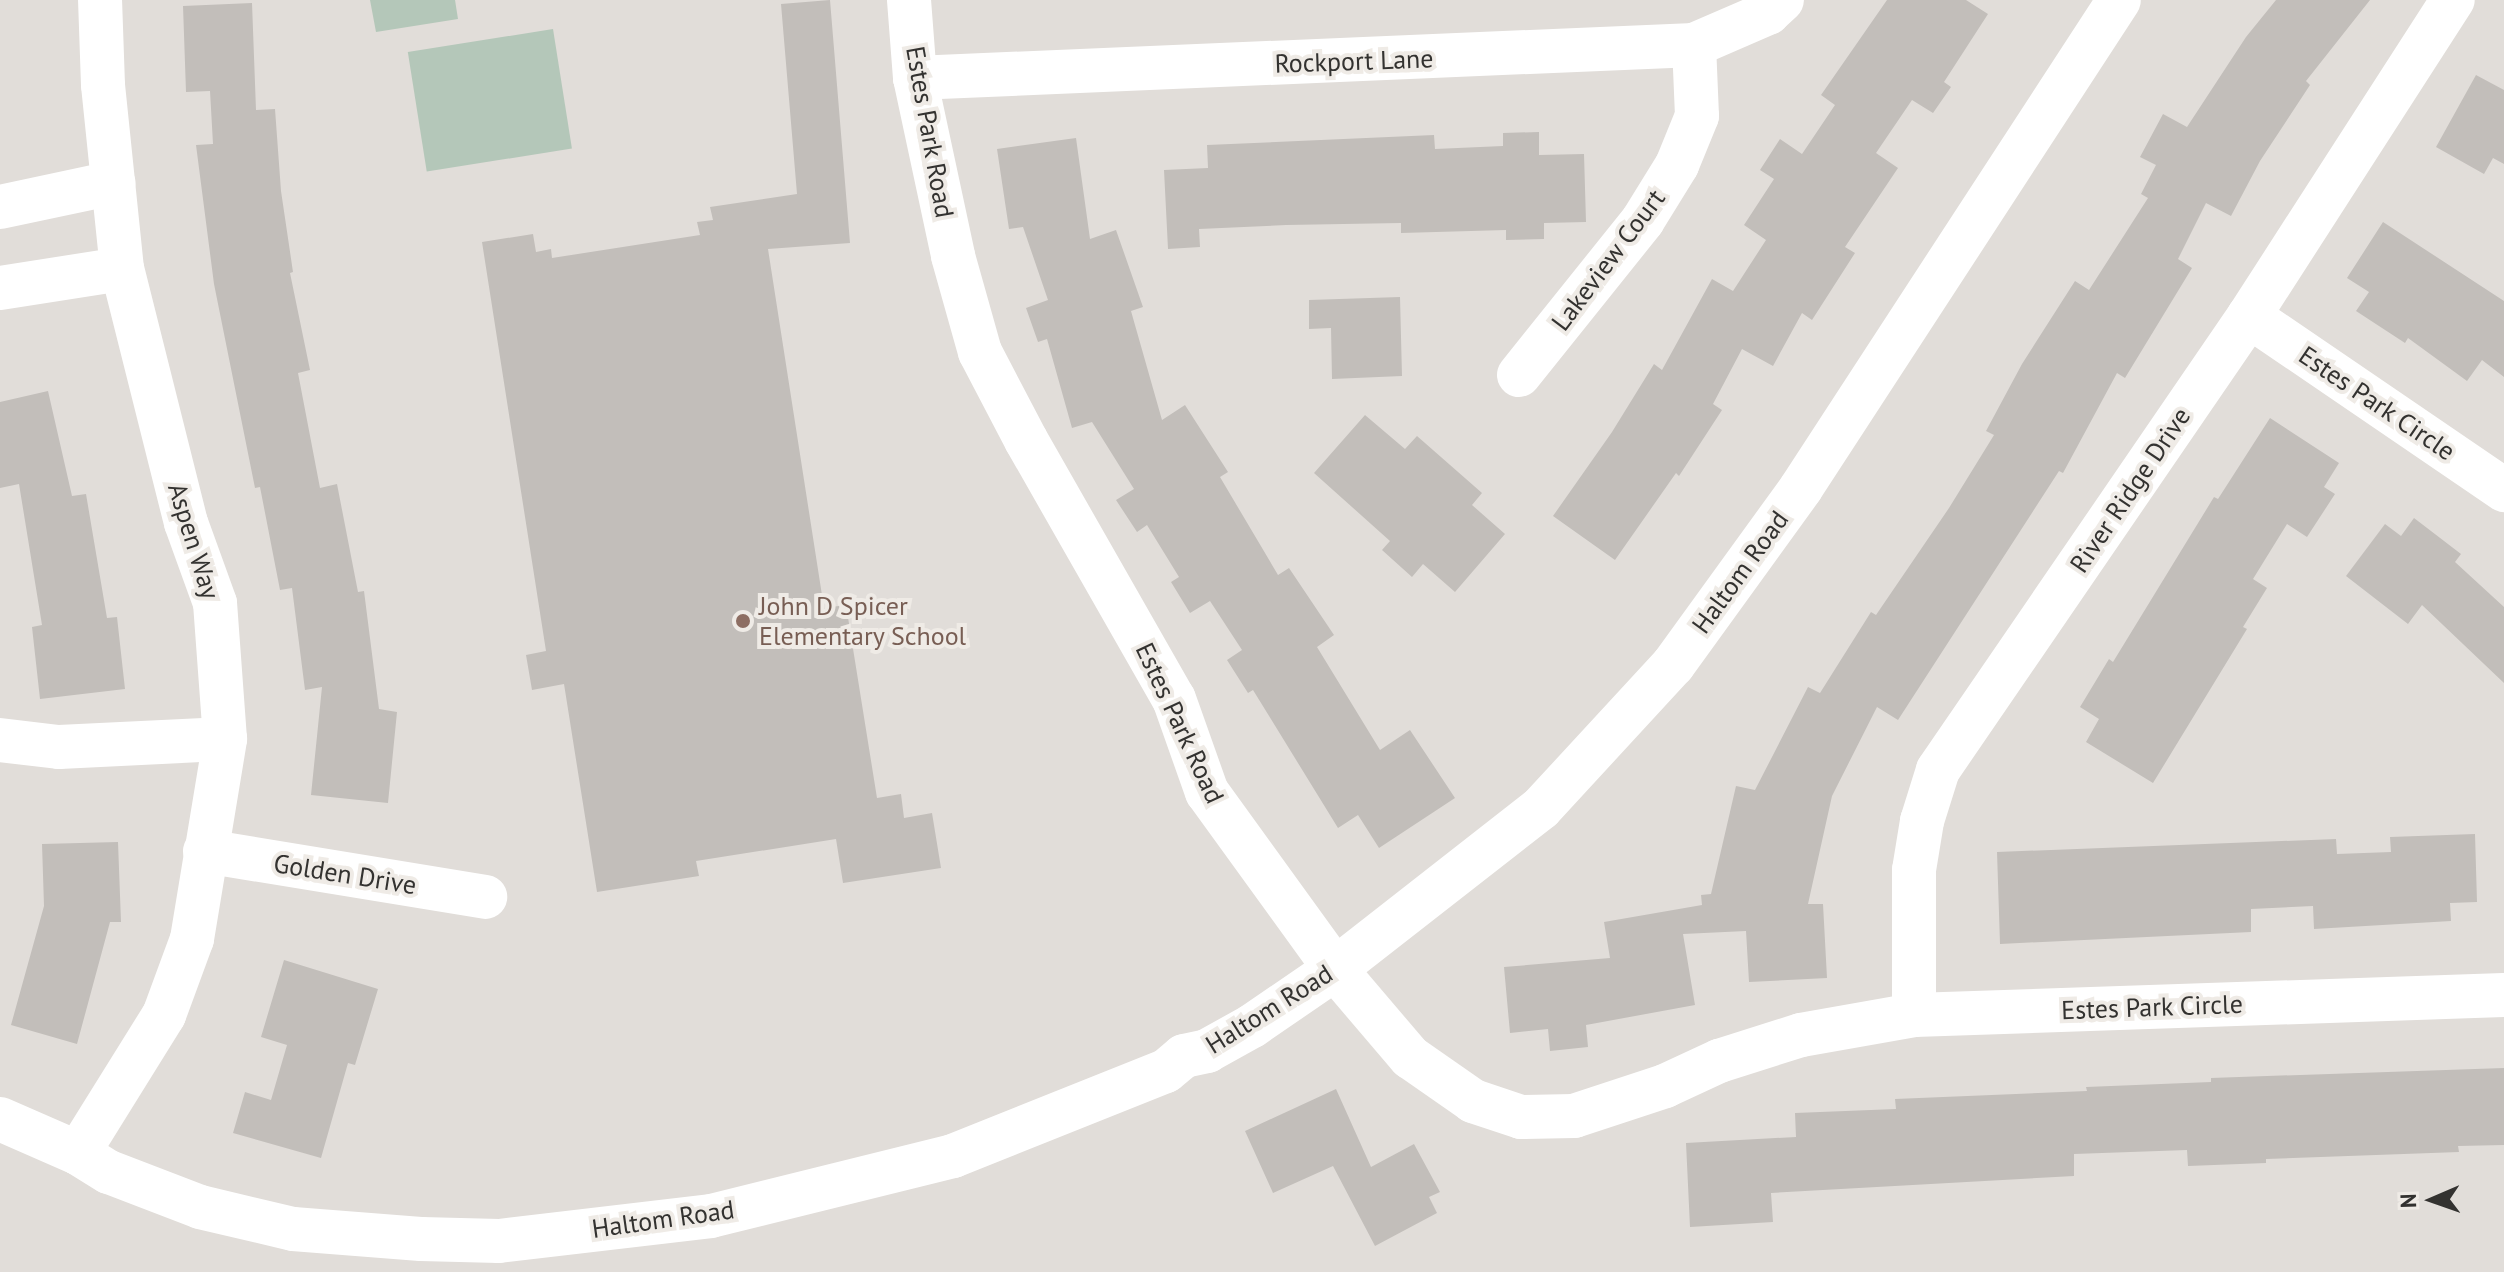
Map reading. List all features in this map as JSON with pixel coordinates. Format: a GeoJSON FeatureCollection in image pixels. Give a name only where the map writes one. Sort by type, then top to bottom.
{"type":"FeatureCollection","features":[{"type":"Feature","properties":{"kind":"street","name":"Aspen Way"},"geometry":{"type":"LineString","coordinates":[[78,1153],[164,1015],[192,939],[225,739],[215,603],[186,523],[122,269],[103,85],[100,0]]}},
{"type":"Feature","properties":{"kind":"street","name":"Estes Park Road"},"geometry":{"type":"LineString","coordinates":[[909,0],[915,78],[953,256],[980,352],[1026,440],[1174,699],[1207,792],[1335,969],[1410,1057],[1473,1101],[1521,1117],[1574,1116],[1801,1035]]}},
{"type":"Feature","properties":{"kind":"street","name":"Rockport Lane"},"geometry":{"type":"LineString","coordinates":[[915,78],[1694,45],[1768,13],[1782,0]]}},
{"type":"Feature","properties":{"kind":"street","name":"Haltom Road"},"geometry":{"type":"LineString","coordinates":[[0,1119],[78,1153],[109,1172],[200,1207],[293,1229],[421,1239],[499,1241],[711,1216],[953,1156],[1166,1071],[1184,1056],[1207,1051],[1252,1026],[1335,969],[1541,808],[1673,665],[1801,488],[2119,0]]}},
{"type":"Feature","properties":{"kind":"street","name":"River Ridge Drive"},"geometry":{"type":"LineString","coordinates":[[1914,1015],[1914,870],[1922,821],[1938,770],[2249,316],[2453,0]]}},
{"type":"Feature","properties":{"kind":"street","name":"Lakeview Court"},"geometry":{"type":"LineString","coordinates":[[1519,375],[1643,220],[1677,165],[1697,116],[1694,45]]}},
{"type":"Feature","properties":{"kind":"street"},"geometry":{"type":"LineString","coordinates":[[0,207],[113,183]]}},
{"type":"Feature","properties":{"kind":"street"},"geometry":{"type":"LineString","coordinates":[[0,288],[122,269]]}},
{"type":"Feature","properties":{"kind":"street","name":"Estes Park Circle"},"geometry":{"type":"LineString","coordinates":[[2249,316],[2504,490]]}},
{"type":"Feature","properties":{"kind":"street"},"geometry":{"type":"LineString","coordinates":[[0,740],[59,747],[225,739]]}},
{"type":"Feature","properties":{"kind":"street","name":"Golden Drive"},"geometry":{"type":"LineString","coordinates":[[205,851],[485,897]]}},
{"type":"Feature","properties":{"kind":"street","name":"Estes Park Circle"},"geometry":{"type":"LineString","coordinates":[[1801,1035],[1914,1015],[2504,995]]}},
{"type":"Feature","properties":{"kind":"green space"},"geometry":{"type":"Polygon","coordinates":[[[370,0],[455,0],[458,19],[376,32],[370,0]]]}},
{"type":"Feature","properties":{"kind":"green space"},"geometry":{"type":"Polygon","coordinates":[[[553,29],[572,149],[427,172],[408,52],[553,29]]]}},
{"type":"Feature","properties":{"kind":"building"},"geometry":{"type":"Polygon","coordinates":[[[830,0],[850,243],[768,249],[824,608],[846,605],[877,798],[901,794],[904,818],[932,813],[941,868],[843,883],[836,839],[696,861],[699,876],[597,892],[564,684],[532,690],[526,655],[546,651],[482,242],[533,234],[536,252],[551,249],[552,258],[700,235],[697,222],[713,220],[710,207],[797,194],[781,4],[830,0]]]}},
{"type":"Feature","properties":{"kind":"building"},"geometry":{"type":"Polygon","coordinates":[[[1887,0],[1966,0],[1988,14],[1944,82],[1951,87],[1933,113],[1912,100],[1876,153],[1898,168],[1845,247],[1855,253],[1812,320],[1802,313],[1773,366],[1742,349],[1713,404],[1722,410],[1679,476],[1676,473],[1615,560],[1553,516],[1612,432],[1654,364],[1662,370],[1712,279],[1733,291],[1766,240],[1744,225],[1774,179],[1760,170],[1780,139],[1802,154],[1835,105],[1821,95],[1887,0]]]}},
{"type":"Feature","properties":{"kind":"building"},"geometry":{"type":"Polygon","coordinates":[[[2276,0],[2370,0],[2306,81],[2310,85],[2260,161],[2231,216],[2206,203],[2178,259],[2192,268],[2125,378],[2117,373],[2063,473],[2059,471],[1898,720],[1877,707],[1832,796],[1808,904],[1823,904],[1827,978],[1749,982],[1746,931],[1683,934],[1695,1005],[1586,1025],[1588,1047],[1550,1051],[1548,1029],[1510,1033],[1504,967],[1610,958],[1604,922],[1702,905],[1701,895],[1711,894],[1736,786],[1755,790],[1808,687],[1820,693],[1871,612],[1876,615],[1949,508],[1994,435],[1986,431],[2022,364],[2075,281],[2089,290],[2148,198],[2141,194],[2156,165],[2140,157],[2163,114],[2187,127],[2246,37],[2276,0]]]}},
{"type":"Feature","properties":{"kind":"building"},"geometry":{"type":"Polygon","coordinates":[[[252,3],[256,110],[275,109],[281,191],[293,272],[290,273],[310,370],[298,373],[320,488],[337,484],[358,592],[364,591],[379,709],[397,712],[388,803],[311,795],[322,687],[305,690],[292,588],[280,590],[260,487],[255,488],[214,284],[196,145],[213,144],[210,91],[186,92],[183,6],[252,3]]]}},
{"type":"Feature","properties":{"kind":"building"},"geometry":{"type":"Polygon","coordinates":[[[2476,75],[2504,90],[2504,164],[2493,158],[2484,174],[2436,147],[2476,75]]]}},
{"type":"Feature","properties":{"kind":"building"},"geometry":{"type":"Polygon","coordinates":[[[1539,132],[1539,155],[1584,154],[1586,222],[1544,223],[1544,239],[1506,240],[1506,230],[1401,233],[1401,223],[1286,225],[1199,229],[1200,247],[1168,249],[1164,170],[1208,168],[1207,145],[1434,135],[1435,149],[1503,146],[1503,133],[1539,132]]]}},
{"type":"Feature","properties":{"kind":"building"},"geometry":{"type":"Polygon","coordinates":[[[1076,138],[1090,239],[1116,230],[1143,307],[1131,311],[1162,420],[1185,405],[1228,472],[1220,477],[1278,575],[1289,568],[1334,635],[1317,647],[1380,750],[1410,730],[1455,798],[1379,848],[1358,815],[1338,828],[1253,690],[1248,693],[1227,660],[1242,650],[1210,601],[1190,613],[1171,582],[1179,577],[1147,525],[1137,532],[1116,500],[1134,489],[1092,422],[1072,428],[1047,339],[1038,342],[1026,308],[1048,300],[1023,227],[1009,229],[997,149],[1076,138]]]}},
{"type":"Feature","properties":{"kind":"building"},"geometry":{"type":"Polygon","coordinates":[[[2383,222],[2504,301],[2504,377],[2482,360],[2467,381],[2408,338],[2405,343],[2356,311],[2369,292],[2347,278],[2383,222]]]}},
{"type":"Feature","properties":{"kind":"building"},"geometry":{"type":"Polygon","coordinates":[[[1400,297],[1402,376],[1332,379],[1331,328],[1309,329],[1309,300],[1400,297]]]}},
{"type":"Feature","properties":{"kind":"building"},"geometry":{"type":"Polygon","coordinates":[[[48,391],[72,496],[86,494],[107,618],[117,617],[125,689],[40,699],[32,627],[42,625],[19,484],[0,488],[0,402],[48,391]]]}},
{"type":"Feature","properties":{"kind":"building"},"geometry":{"type":"Polygon","coordinates":[[[1365,415],[1405,449],[1417,436],[1482,493],[1472,505],[1505,534],[1455,592],[1423,564],[1412,577],[1382,550],[1390,541],[1314,473],[1365,415]]]}},
{"type":"Feature","properties":{"kind":"building"},"geometry":{"type":"Polygon","coordinates":[[[2270,418],[2339,463],[2324,487],[2335,494],[2307,537],[2287,524],[2253,579],[2267,588],[2243,627],[2247,629],[2153,783],[2086,742],[2099,719],[2080,707],[2109,659],[2113,662],[2214,497],[2218,499],[2270,418]]]}},
{"type":"Feature","properties":{"kind":"building"},"geometry":{"type":"Polygon","coordinates":[[[2414,518],[2461,554],[2455,562],[2504,607],[2504,683],[2422,605],[2408,624],[2346,576],[2385,524],[2401,536],[2414,518]]]}},
{"type":"Feature","properties":{"kind":"building"},"geometry":{"type":"Polygon","coordinates":[[[2475,834],[2477,902],[2450,903],[2451,921],[2314,929],[2313,906],[2251,909],[2251,932],[2000,944],[1997,852],[2336,839],[2337,854],[2391,852],[2390,837],[2475,834]]]}},
{"type":"Feature","properties":{"kind":"building"},"geometry":{"type":"Polygon","coordinates":[[[118,842],[121,922],[110,922],[77,1044],[11,1025],[44,906],[42,844],[118,842]]]}},
{"type":"Feature","properties":{"kind":"building"},"geometry":{"type":"Polygon","coordinates":[[[284,960],[378,989],[355,1065],[348,1063],[321,1158],[233,1133],[245,1092],[271,1100],[287,1045],[261,1037],[284,960]]]}},
{"type":"Feature","properties":{"kind":"building"},"geometry":{"type":"Polygon","coordinates":[[[2504,1068],[2504,1145],[2458,1146],[2459,1152],[2266,1159],[2266,1163],[2188,1166],[2187,1150],[2074,1154],[2074,1176],[1771,1193],[1773,1222],[1690,1227],[1686,1143],[1796,1137],[1795,1113],[1896,1109],[1895,1099],[2087,1091],[2086,1087],[2211,1082],[2211,1078],[2504,1068]]]}},
{"type":"Feature","properties":{"kind":"building"},"geometry":{"type":"Polygon","coordinates":[[[1336,1089],[1371,1167],[1414,1144],[1440,1192],[1429,1197],[1437,1213],[1375,1246],[1333,1166],[1273,1193],[1245,1131],[1336,1089]]]}},
{"type":"Feature","properties":{"kind":"place","name":"John D Spicer Elementary School"},"geometry":{"type":"Point","coordinates":[743,621]}}]}
